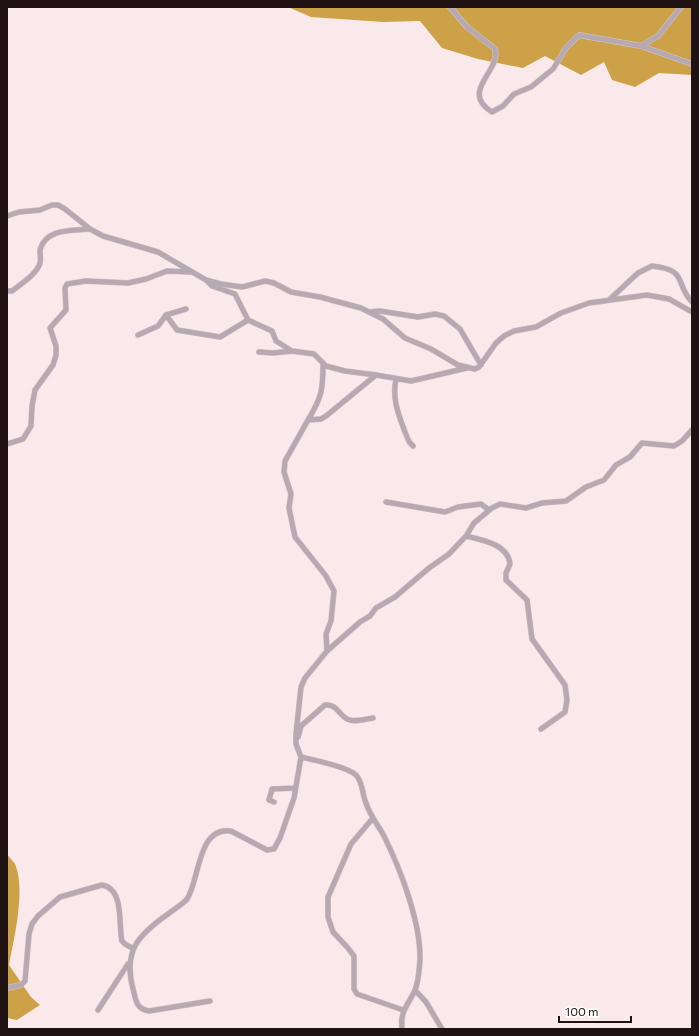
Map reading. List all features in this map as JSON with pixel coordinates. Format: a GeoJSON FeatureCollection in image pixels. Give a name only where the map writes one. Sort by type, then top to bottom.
{"type":"FeatureCollection","features":[{"type":"Feature","properties":{"kind":"street"},"geometry":{"type":"LineString","coordinates":[[450,7],[467,26],[495,49],[496,54],[494,64],[479,90],[481,101],[486,108],[492,112],[503,106],[514,94],[531,87],[553,69],[566,48],[579,35],[641,46],[692,64]]}},
{"type":"Feature","properties":{"kind":"street"},"geometry":{"type":"LineString","coordinates":[[641,46],[658,36],[681,7]]}},
{"type":"Feature","properties":{"kind":"street"},"geometry":{"type":"LineString","coordinates":[[7,216],[19,212],[40,210],[52,205],[58,205],[66,209],[90,229],[112,240],[158,252],[206,280],[212,286],[234,294],[248,320],[270,329],[274,333],[276,342],[292,351]]}},
{"type":"Feature","properties":{"kind":"street"},"geometry":{"type":"LineString","coordinates":[[7,291],[12,292],[36,271],[40,263],[40,251],[45,240],[53,233],[90,229]]}},
{"type":"Feature","properties":{"kind":"street"},"geometry":{"type":"LineString","coordinates":[[610,300],[638,273],[652,266],[671,270],[679,276],[683,291],[692,302]]}},
{"type":"Feature","properties":{"kind":"street"},"geometry":{"type":"LineString","coordinates":[[7,444],[23,439],[31,426],[32,406],[35,390],[55,360],[56,346],[50,328],[66,310],[65,288],[68,284],[86,280],[128,282],[146,279],[167,271],[191,272]]}},
{"type":"Feature","properties":{"kind":"street"},"geometry":{"type":"LineString","coordinates":[[206,280],[242,287],[265,281],[274,283],[291,292],[320,297],[369,312],[383,319],[405,338],[468,368],[477,369],[496,343],[514,331],[536,327],[561,314],[589,303],[648,295],[669,299],[692,312]]}},
{"type":"Feature","properties":{"kind":"street"},"geometry":{"type":"LineString","coordinates":[[138,335],[158,326],[166,315],[186,309]]}},
{"type":"Feature","properties":{"kind":"street"},"geometry":{"type":"LineString","coordinates":[[369,312],[380,311],[418,317],[435,314],[444,316],[460,329],[481,365]]}},
{"type":"Feature","properties":{"kind":"street"},"geometry":{"type":"LineString","coordinates":[[166,315],[177,330],[220,337],[248,320]]}},
{"type":"Feature","properties":{"kind":"street"},"geometry":{"type":"LineString","coordinates":[[259,352],[273,353],[292,351],[314,354],[323,363],[350,372],[417,381],[468,368]]}},
{"type":"Feature","properties":{"kind":"street"},"geometry":{"type":"LineString","coordinates":[[323,363],[323,389],[318,403],[285,461],[284,472],[290,494],[288,508],[294,537],[326,576],[334,591],[331,621],[326,634],[327,651]]}},
{"type":"Feature","properties":{"kind":"street"},"geometry":{"type":"LineString","coordinates":[[308,420],[321,419],[326,416],[376,375]]}},
{"type":"Feature","properties":{"kind":"street"},"geometry":{"type":"LineString","coordinates":[[396,378],[394,400],[396,410],[407,440],[413,446]]}},
{"type":"Feature","properties":{"kind":"street"},"geometry":{"type":"LineString","coordinates":[[210,1001],[148,1011],[142,1010],[137,1006],[129,974],[129,963],[132,948],[143,934],[187,899],[192,889],[204,848],[209,839],[216,834],[226,830],[231,831],[267,850],[274,849],[280,838],[294,798],[301,757],[296,744],[301,687],[305,678],[327,651],[360,622],[370,616],[376,608],[395,596],[429,568],[449,554],[466,536],[474,523],[490,510],[500,504],[526,508],[542,503],[566,501],[586,486],[604,480],[616,465],[630,457],[642,443],[674,446],[682,441],[692,430]]}},
{"type":"Feature","properties":{"kind":"street"},"geometry":{"type":"LineString","coordinates":[[386,502],[446,512],[458,507],[481,504],[490,510]]}},
{"type":"Feature","properties":{"kind":"street"},"geometry":{"type":"LineString","coordinates":[[466,536],[492,543],[508,557],[510,564],[506,573],[506,580],[527,600],[532,639],[558,673],[565,685],[567,700],[565,712],[541,729]]}},
{"type":"Feature","properties":{"kind":"street"},"geometry":{"type":"LineString","coordinates":[[296,744],[301,726],[325,705],[335,708],[347,719],[355,720],[373,718]]}},
{"type":"Feature","properties":{"kind":"street"},"geometry":{"type":"LineString","coordinates":[[301,757],[355,774],[359,779],[366,803],[398,867],[412,909],[420,958],[415,990],[403,1010],[401,1020],[402,1029]]}},
{"type":"Feature","properties":{"kind":"street"},"geometry":{"type":"LineString","coordinates":[[274,802],[269,800],[272,790],[295,788]]}},
{"type":"Feature","properties":{"kind":"street"},"geometry":{"type":"LineString","coordinates":[[373,818],[351,844],[332,885],[328,897],[328,917],[335,936],[354,956],[354,989],[356,994],[403,1010]]}},
{"type":"Feature","properties":{"kind":"street"},"geometry":{"type":"LineString","coordinates":[[7,988],[21,985],[25,981],[26,952],[32,924],[60,897],[102,885],[109,887],[119,905],[122,941],[132,948]]}},
{"type":"Feature","properties":{"kind":"street"},"geometry":{"type":"LineString","coordinates":[[98,1010],[129,963]]}},
{"type":"Feature","properties":{"kind":"street"},"geometry":{"type":"LineString","coordinates":[[415,990],[426,1002],[442,1029]]}},
{"type":"Feature","properties":{"kind":"shaded area"},"geometry":{"type":"Polygon","coordinates":[[[288,7],[692,7],[692,75],[659,73],[635,87],[612,80],[604,62],[581,75],[545,56],[523,68],[478,59],[442,48],[420,21],[383,22],[311,17],[288,7]]]}},
{"type":"Feature","properties":{"kind":"shaded area"},"geometry":{"type":"Polygon","coordinates":[[[7,854],[15,864],[18,874],[19,887],[18,914],[9,965],[31,997],[40,1005],[17,1020],[7,1018],[7,854]]]}}]}
